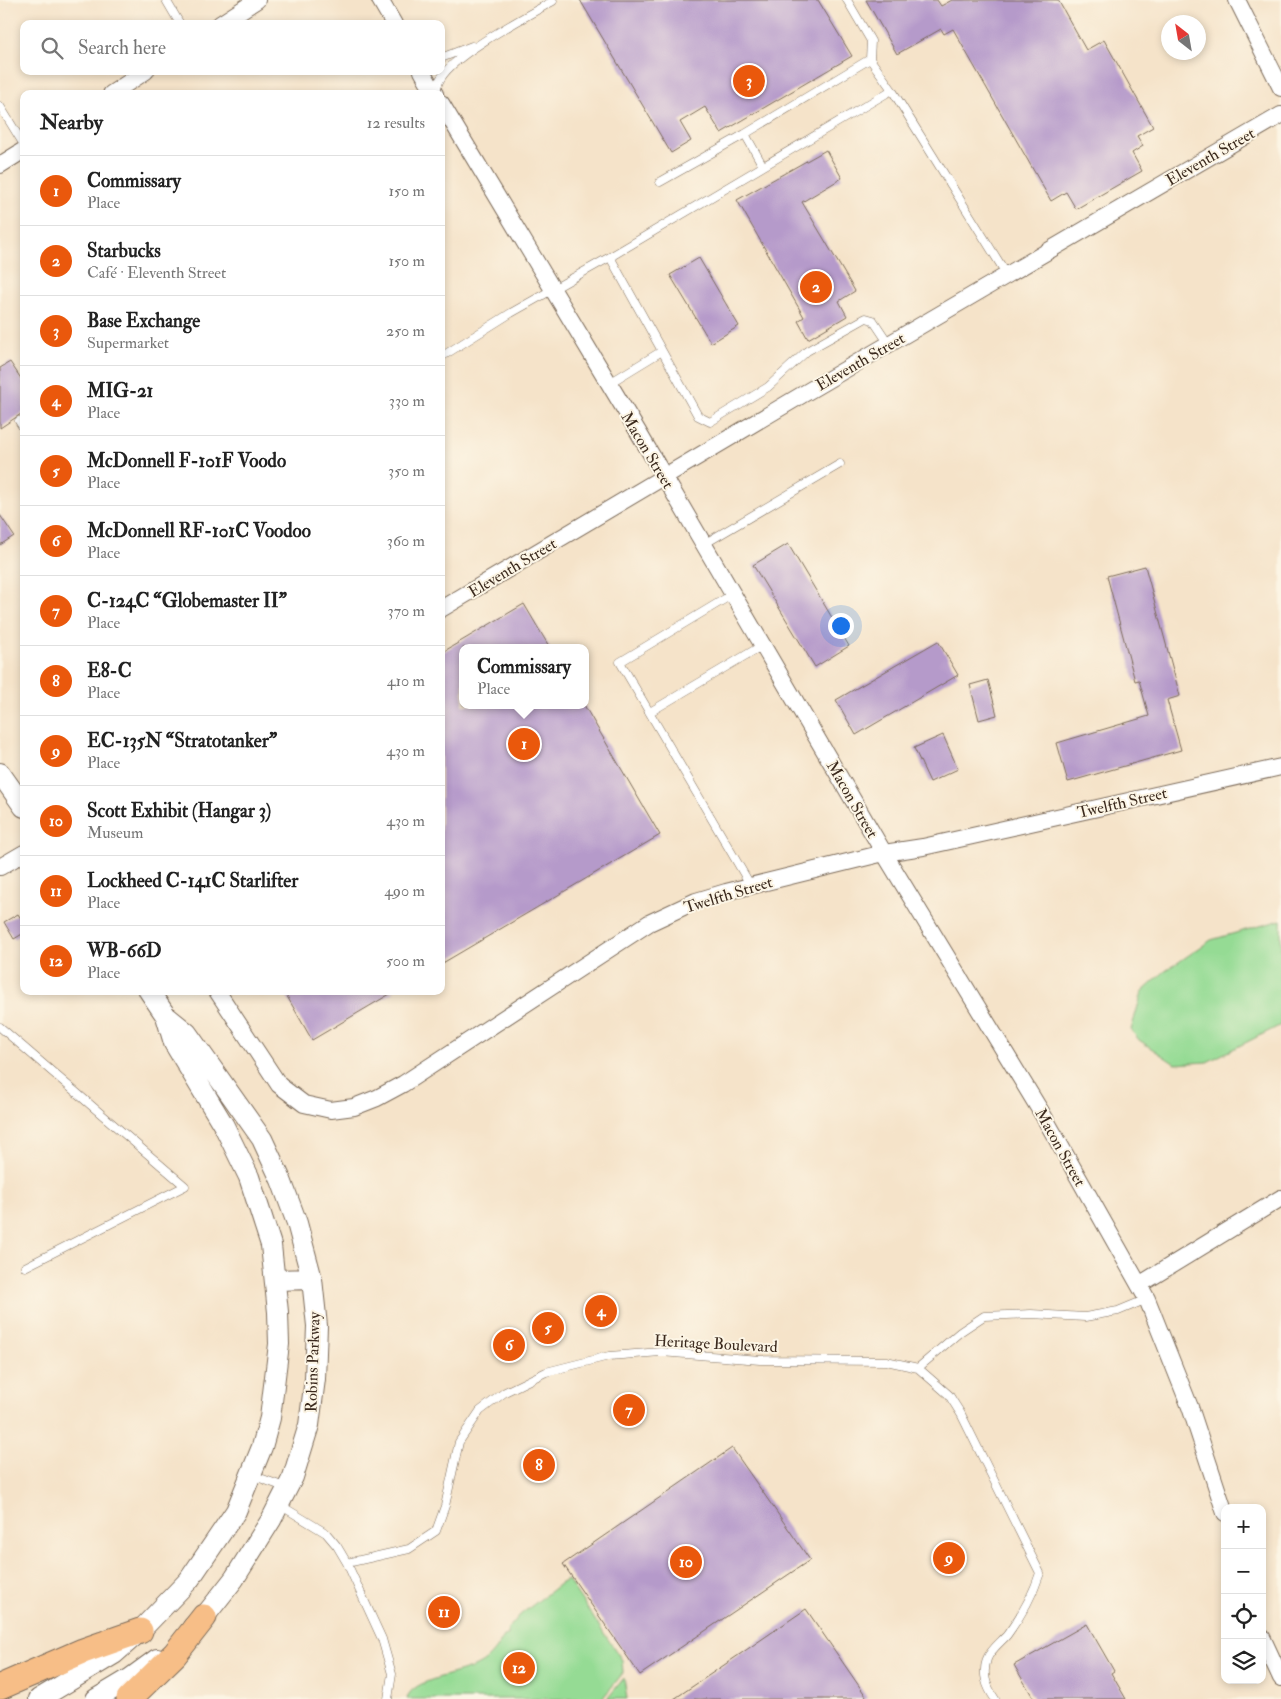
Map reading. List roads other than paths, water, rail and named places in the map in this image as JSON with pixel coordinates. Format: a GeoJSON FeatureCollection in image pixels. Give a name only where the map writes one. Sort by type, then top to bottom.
{"type":"FeatureCollection","features":[{"type":"Feature","properties":{"kind":"main road"},"geometry":{"type":"LineString","coordinates":[[129,1699],[175,1654],[204,1617]]}},
{"type":"Feature","properties":{"kind":"main road"},"geometry":{"type":"LineString","coordinates":[[0,1687],[83,1651],[140,1630]]}},
{"type":"Feature","properties":{"kind":"street"},"geometry":{"type":"LineString","coordinates":[[226,20],[258,0]]}},
{"type":"Feature","properties":{"kind":"street"},"geometry":{"type":"LineString","coordinates":[[380,0],[392,20]]}},
{"type":"Feature","properties":{"kind":"street"},"geometry":{"type":"LineString","coordinates":[[1237,0],[1281,88]]}},
{"type":"Feature","properties":{"kind":"street"},"geometry":{"type":"LineString","coordinates":[[117,90],[140,75]]}},
{"type":"Feature","properties":{"kind":"street","name":"Macon Street"},"geometry":{"type":"LineString","coordinates":[[424,75],[433,90]]}},
{"type":"Feature","properties":{"kind":"street","name":"Macon Street"},"geometry":{"type":"LineString","coordinates":[[445,110],[664,476],[884,853],[1043,1115],[1143,1292],[1190,1407],[1222,1504]]}},
{"type":"Feature","properties":{"kind":"street","name":"Eleventh Street"},"geometry":{"type":"LineString","coordinates":[[445,607],[664,476],[1281,115]]}},
{"type":"Feature","properties":{"kind":"street"},"geometry":{"type":"LineString","coordinates":[[0,165],[20,152]]}},
{"type":"Feature","properties":{"kind":"street","name":"Twelfth Street"},"geometry":{"type":"LineString","coordinates":[[220,995],[279,1085],[304,1104],[331,1110],[354,1107],[378,1098],[404,1084],[650,923],[696,901],[884,853],[923,847],[1281,767]]}},
{"type":"Feature","properties":{"kind":"street"},"geometry":{"type":"LineString","coordinates":[[0,773],[20,801]]}},
{"type":"Feature","properties":{"kind":"street"},"geometry":{"type":"LineString","coordinates":[[0,867],[20,855]]}},
{"type":"Feature","properties":{"kind":"street","name":"Robins Parkway"},"geometry":{"type":"LineString","coordinates":[[39,1699],[114,1654],[188,1580],[236,1511],[262,1447],[270,1418],[276,1374],[278,1320],[271,1245],[249,1177],[224,1126],[174,1043],[166,1016],[152,995]]}},
{"type":"Feature","properties":{"kind":"street","name":"Robins Parkway"},"geometry":{"type":"LineString","coordinates":[[96,1699],[131,1678],[166,1653],[204,1617],[234,1579],[271,1520],[293,1477],[309,1426],[315,1379],[317,1326],[312,1279],[298,1223],[262,1139],[187,1032],[166,1016]]}},
{"type":"Feature","properties":{"kind":"street"},"geometry":{"type":"LineString","coordinates":[[241,1162],[268,1153]]}},
{"type":"Feature","properties":{"kind":"street"},"geometry":{"type":"LineString","coordinates":[[1143,1292],[1281,1198]]}},
{"type":"Feature","properties":{"kind":"street"},"geometry":{"type":"LineString","coordinates":[[275,1280],[312,1279]]}},
{"type":"Feature","properties":{"kind":"street"},"geometry":{"type":"LineString","coordinates":[[1263,1639],[1281,1678]]}},
{"type":"Feature","properties":{"kind":"lane"},"geometry":{"type":"LineString","coordinates":[[166,0],[178,20]]}},
{"type":"Feature","properties":{"kind":"lane"},"geometry":{"type":"LineString","coordinates":[[847,0],[871,41],[870,59],[892,90],[1007,275]]}},
{"type":"Feature","properties":{"kind":"lane"},"geometry":{"type":"LineString","coordinates":[[445,73],[451,66],[499,33],[553,1]]}},
{"type":"Feature","properties":{"kind":"lane"},"geometry":{"type":"LineString","coordinates":[[445,57],[464,50],[499,33]]}},
{"type":"Feature","properties":{"kind":"lane"},"geometry":{"type":"LineString","coordinates":[[660,182],[746,134],[870,59]]}},
{"type":"Feature","properties":{"kind":"lane"},"geometry":{"type":"LineString","coordinates":[[438,90],[444,75]]}},
{"type":"Feature","properties":{"kind":"lane"},"geometry":{"type":"LineString","coordinates":[[445,354],[511,313],[610,257],[892,90]]}},
{"type":"Feature","properties":{"kind":"lane"},"geometry":{"type":"LineString","coordinates":[[0,106],[20,138]]}},
{"type":"Feature","properties":{"kind":"lane"},"geometry":{"type":"LineString","coordinates":[[746,134],[763,166]]}},
{"type":"Feature","properties":{"kind":"lane"},"geometry":{"type":"LineString","coordinates":[[610,257],[698,416],[710,422],[768,387],[807,351],[866,318],[873,320],[889,344]]}},
{"type":"Feature","properties":{"kind":"lane"},"geometry":{"type":"LineString","coordinates":[[608,384],[662,351]]}},
{"type":"Feature","properties":{"kind":"lane"},"geometry":{"type":"LineString","coordinates":[[704,544],[840,464]]}},
{"type":"Feature","properties":{"kind":"lane"},"geometry":{"type":"LineString","coordinates":[[733,594],[620,662],[751,886]]}},
{"type":"Feature","properties":{"kind":"lane"},"geometry":{"type":"LineString","coordinates":[[650,712],[763,645]]}},
{"type":"Feature","properties":{"kind":"lane"},"geometry":{"type":"LineString","coordinates":[[0,1027],[185,1186],[26,1266]]}},
{"type":"Feature","properties":{"kind":"lane"},"geometry":{"type":"LineString","coordinates":[[918,1368],[960,1332],[984,1316],[1031,1314],[1085,1317],[1118,1311],[1143,1292]]}},
{"type":"Feature","properties":{"kind":"lane","name":"Heritage Boulevard"},"geometry":{"type":"LineString","coordinates":[[347,1563],[409,1549],[436,1531],[446,1506],[460,1442],[480,1410],[505,1392],[546,1372],[609,1356],[661,1352],[760,1360],[886,1361],[918,1368],[950,1395],[1040,1573],[1033,1592],[1008,1634],[988,1657],[984,1677],[988,1689],[995,1699]]}},
{"type":"Feature","properties":{"kind":"lane"},"geometry":{"type":"LineString","coordinates":[[251,1474],[283,1497],[326,1533],[337,1546],[347,1563],[382,1639],[392,1674],[388,1699]]}},
{"type":"Feature","properties":{"kind":"place","name":"Base Exchange"},"geometry":{"type":"Point","coordinates":[749,81]}},
{"type":"Feature","properties":{"kind":"place","name":"Starbucks"},"geometry":{"type":"Point","coordinates":[816,287]}},
{"type":"Feature","properties":{"kind":"place","name":"Commissary"},"geometry":{"type":"Point","coordinates":[524,744]}},
{"type":"Feature","properties":{"kind":"place","name":"MIG-21"},"geometry":{"type":"Point","coordinates":[601,1311]}},
{"type":"Feature","properties":{"kind":"place","name":"McDonnell F-101F Voodo"},"geometry":{"type":"Point","coordinates":[548,1328]}},
{"type":"Feature","properties":{"kind":"place","name":"McDonnell RF-101C Voodoo"},"geometry":{"type":"Point","coordinates":[509,1345]}},
{"type":"Feature","properties":{"kind":"place","name":"C-124C “Globemaster II”"},"geometry":{"type":"Point","coordinates":[629,1410]}},
{"type":"Feature","properties":{"kind":"place","name":"E8-C"},"geometry":{"type":"Point","coordinates":[539,1465]}},
{"type":"Feature","properties":{"kind":"place","name":"EC-135N “Stratotanker”"},"geometry":{"type":"Point","coordinates":[949,1558]}},
{"type":"Feature","properties":{"kind":"place","name":"Scott Exhibit (Hangar 3)"},"geometry":{"type":"Point","coordinates":[686,1562]}},
{"type":"Feature","properties":{"kind":"place","name":"Lockheed C-141C Starlifter"},"geometry":{"type":"Point","coordinates":[444,1612]}},
{"type":"Feature","properties":{"kind":"place","name":"WB-66D"},"geometry":{"type":"Point","coordinates":[519,1668]}}]}
